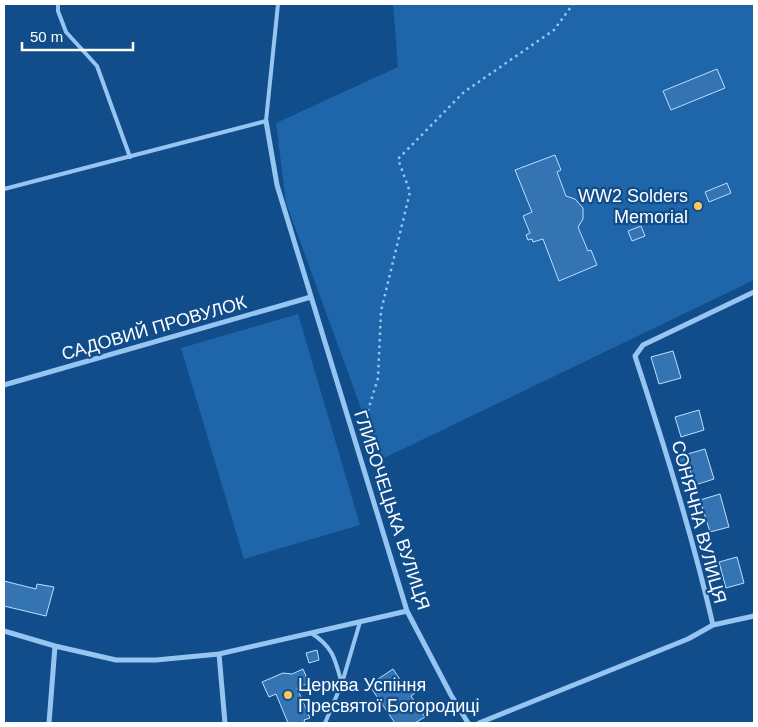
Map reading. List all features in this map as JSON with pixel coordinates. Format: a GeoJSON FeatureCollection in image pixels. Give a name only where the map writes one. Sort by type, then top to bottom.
{"type":"FeatureCollection","features":[{"type":"Feature","properties":{"kind":"street","name":"ГЛИБОЧЕЦЬКА ВУЛИЦЯ"},"geometry":{"type":"LineString","coordinates":[[266,121],[277,185],[407,611],[468,723]]}},
{"type":"Feature","properties":{"kind":"street","name":"СОНЯЧНА ВУЛИЦЯ"},"geometry":{"type":"LineString","coordinates":[[479,723],[688,639],[713,626],[705,589],[668,459],[635,356],[643,344],[754,292]]}},
{"type":"Feature","properties":{"kind":"street","name":"САДОВИЙ ПРОВУЛОК"},"geometry":{"type":"LineString","coordinates":[[4,385],[311,297]]}},
{"type":"Feature","properties":{"kind":"street"},"geometry":{"type":"LineString","coordinates":[[4,631],[116,660],[156,660],[219,654],[407,611]]}},
{"type":"Feature","properties":{"kind":"street"},"geometry":{"type":"LineString","coordinates":[[713,626],[754,616]]}},
{"type":"Feature","properties":{"kind":"street"},"geometry":{"type":"LineString","coordinates":[[49,723],[56,646]]}},
{"type":"Feature","properties":{"kind":"street"},"geometry":{"type":"LineString","coordinates":[[219,654],[225,723]]}},
{"type":"Feature","properties":{"kind":"lane"},"geometry":{"type":"LineString","coordinates":[[58,4],[58,11],[66,32],[96,66],[130,158]]}},
{"type":"Feature","properties":{"kind":"lane"},"geometry":{"type":"LineString","coordinates":[[4,189],[130,158],[266,121],[278,4]]}},
{"type":"Feature","properties":{"kind":"lane"},"geometry":{"type":"LineString","coordinates":[[325,723],[342,683],[361,621]]}},
{"type":"Feature","properties":{"kind":"lane"},"geometry":{"type":"LineString","coordinates":[[311,632],[323,640],[332,652],[342,683]]}},
{"type":"Feature","properties":{"kind":"path"},"geometry":{"type":"LineString","coordinates":[[358,446],[378,378],[382,311],[410,192],[398,158],[464,92],[554,30],[573,4]]}},
{"type":"Feature","properties":{"kind":"shaded area"},"geometry":{"type":"Polygon","coordinates":[[[393,4],[754,4],[754,280],[380,460],[286,203],[276,123],[398,67],[393,4]]]}},
{"type":"Feature","properties":{"kind":"shaded area"},"geometry":{"type":"Polygon","coordinates":[[[298,314],[360,525],[244,559],[181,348],[298,314]]]}},
{"type":"Feature","properties":{"kind":"building"},"geometry":{"type":"Polygon","coordinates":[[[717,69],[725,88],[671,110],[663,91],[717,69]]]}},
{"type":"Feature","properties":{"kind":"building"},"geometry":{"type":"Polygon","coordinates":[[[555,155],[561,170],[557,172],[566,196],[575,199],[583,208],[583,219],[578,227],[588,251],[591,250],[597,265],[559,281],[543,239],[533,242],[532,239],[528,240],[526,235],[530,233],[523,216],[532,212],[515,170],[555,155]]]}},
{"type":"Feature","properties":{"kind":"building"},"geometry":{"type":"Polygon","coordinates":[[[727,183],[731,193],[709,202],[705,192],[727,183]]]}},
{"type":"Feature","properties":{"kind":"building"},"geometry":{"type":"Polygon","coordinates":[[[641,226],[645,236],[632,241],[628,231],[641,226]]]}},
{"type":"Feature","properties":{"kind":"building"},"geometry":{"type":"Polygon","coordinates":[[[673,351],[681,378],[659,384],[651,357],[673,351]]]}},
{"type":"Feature","properties":{"kind":"building"},"geometry":{"type":"Polygon","coordinates":[[[699,410],[704,430],[681,437],[675,417],[699,410]]]}},
{"type":"Feature","properties":{"kind":"building"},"geometry":{"type":"Polygon","coordinates":[[[705,449],[714,479],[695,485],[689,467],[681,470],[677,457],[705,449]]]}},
{"type":"Feature","properties":{"kind":"building"},"geometry":{"type":"Polygon","coordinates":[[[720,494],[729,527],[710,532],[700,500],[720,494]]]}},
{"type":"Feature","properties":{"kind":"building"},"geometry":{"type":"Polygon","coordinates":[[[737,557],[744,583],[726,588],[719,562],[737,557]]]}},
{"type":"Feature","properties":{"kind":"building"},"geometry":{"type":"Polygon","coordinates":[[[4,581],[36,589],[37,584],[54,587],[46,616],[4,606],[4,581]]]}},
{"type":"Feature","properties":{"kind":"building"},"geometry":{"type":"Polygon","coordinates":[[[317,650],[319,660],[309,663],[306,653],[317,650]]]}},
{"type":"Feature","properties":{"kind":"building","name":"Церква Успіння Пресвятої Богородиці"},"geometry":{"type":"Polygon","coordinates":[[[303,669],[309,683],[297,688],[310,718],[304,720],[305,723],[288,723],[276,694],[269,697],[262,682],[283,673],[292,674],[303,669]]]}},
{"type":"Feature","properties":{"kind":"building"},"geometry":{"type":"Polygon","coordinates":[[[393,669],[401,681],[405,679],[415,693],[411,696],[425,717],[415,723],[395,723],[369,685],[393,669]]]}},
{"type":"Feature","properties":{"kind":"place","name":"WW2 Solders Memorial"},"geometry":{"type":"Point","coordinates":[698,206]}},
{"type":"Feature","properties":{"kind":"place","name":"Церква Успіння Пресвятої Богородиці"},"geometry":{"type":"Point","coordinates":[288,695]}}]}
